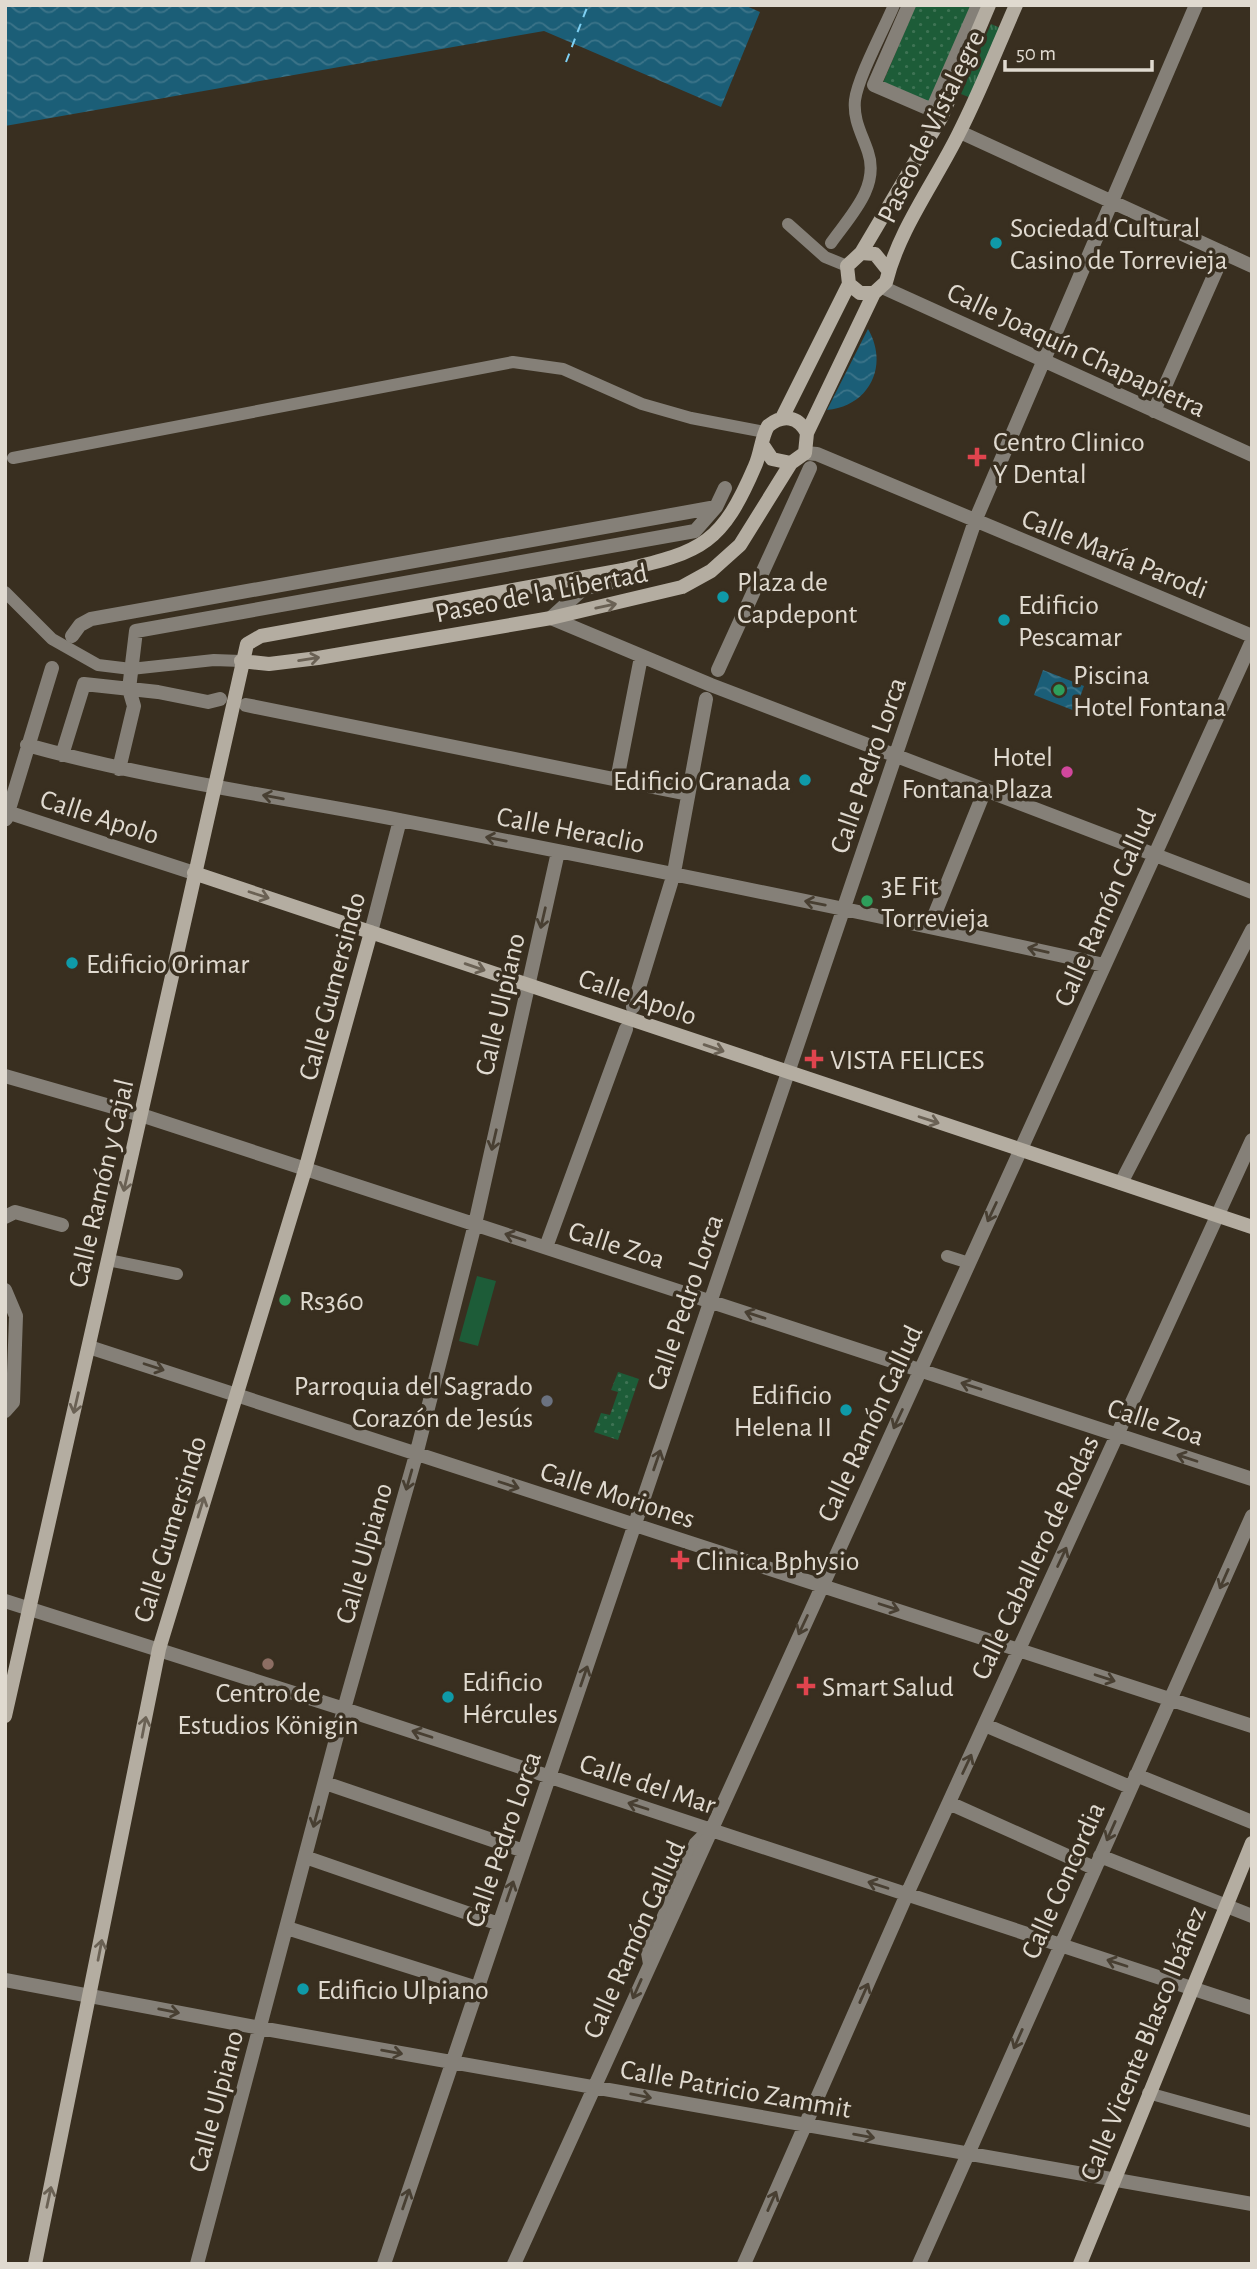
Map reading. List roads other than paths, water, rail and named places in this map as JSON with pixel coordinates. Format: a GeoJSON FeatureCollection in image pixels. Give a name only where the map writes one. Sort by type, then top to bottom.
{"type":"FeatureCollection","features":[{"type":"Feature","properties":{"kind":"street"},"geometry":{"type":"LineString","coordinates":[[909,5],[874,85],[932,110],[978,5]]}},
{"type":"Feature","properties":{"kind":"street","name":"Paseo de Vistalegre"},"geometry":{"type":"LineString","coordinates":[[847,266],[861,253],[941,118],[989,5]]}},
{"type":"Feature","properties":{"kind":"street","name":"Paseo de Vistalegre"},"geometry":{"type":"LineString","coordinates":[[878,290],[960,132],[1016,5]]}},
{"type":"Feature","properties":{"kind":"street","name":"Calle Pedro Lorca"},"geometry":{"type":"LineString","coordinates":[[384,2264],[975,521],[1196,5]]}},
{"type":"Feature","properties":{"kind":"street"},"geometry":{"type":"LineString","coordinates":[[960,132],[1252,266]]}},
{"type":"Feature","properties":{"kind":"street"},"geometry":{"type":"LineString","coordinates":[[1151,409],[1221,252]]}},
{"type":"Feature","properties":{"kind":"street","name":"Paseo de Vistalegre"},"geometry":{"type":"LineString","coordinates":[[861,253],[875,254],[887,269]]}},
{"type":"Feature","properties":{"kind":"street"},"geometry":{"type":"LineString","coordinates":[[847,266],[849,284],[860,293],[878,290]]}},
{"type":"Feature","properties":{"kind":"street","name":"Paseo de la Libertad"},"geometry":{"type":"LineString","coordinates":[[805,453],[791,463],[750,532],[711,571],[663,593],[551,618],[296,661],[241,661],[247,644],[261,636],[623,570],[681,556],[715,536],[734,513],[768,426],[782,418],[849,284]]}},
{"type":"Feature","properties":{"kind":"street"},"geometry":{"type":"LineString","coordinates":[[805,453],[807,433],[878,290]]}},
{"type":"Feature","properties":{"kind":"street","name":"Calle Joaquín Chapapietra"},"geometry":{"type":"LineString","coordinates":[[878,290],[1042,360],[1252,455]]}},
{"type":"Feature","properties":{"kind":"street"},"geometry":{"type":"LineString","coordinates":[[782,418],[797,421],[807,433]]}},
{"type":"Feature","properties":{"kind":"street"},"geometry":{"type":"LineString","coordinates":[[764,440],[772,459],[791,463]]}},
{"type":"Feature","properties":{"kind":"street","name":"Calle María Parodi"},"geometry":{"type":"LineString","coordinates":[[805,453],[817,454],[1252,638]]}},
{"type":"Feature","properties":{"kind":"street"},"geometry":{"type":"LineString","coordinates":[[718,670],[810,468]]}},
{"type":"Feature","properties":{"kind":"street"},"geometry":{"type":"LineString","coordinates":[[119,769],[134,706],[129,689],[136,631],[695,531],[716,507],[725,488]]}},
{"type":"Feature","properties":{"kind":"street"},"geometry":{"type":"LineString","coordinates":[[72,636],[80,625],[92,620],[716,507]]}},
{"type":"Feature","properties":{"kind":"street"},"geometry":{"type":"LineString","coordinates":[[623,570],[608,584],[584,588],[551,618],[641,657],[708,692],[897,757],[1252,892]]}},
{"type":"Feature","properties":{"kind":"street","name":"Calle Ramón Gallud"},"geometry":{"type":"LineString","coordinates":[[514,2264],[709,1829],[1021,1150],[1252,638]]}},
{"type":"Feature","properties":{"kind":"street"},"geometry":{"type":"LineString","coordinates":[[617,780],[641,657]]}},
{"type":"Feature","properties":{"kind":"street","name":"Calle Ramón y Cajal"},"geometry":{"type":"LineString","coordinates":[[5,1716],[241,661]]}},
{"type":"Feature","properties":{"kind":"street"},"geometry":{"type":"LineString","coordinates":[[6,816],[52,668]]}},
{"type":"Feature","properties":{"kind":"street"},"geometry":{"type":"LineString","coordinates":[[62,755],[84,684],[208,702],[220,699]]}},
{"type":"Feature","properties":{"kind":"street"},"geometry":{"type":"LineString","coordinates":[[675,867],[708,692]]}},
{"type":"Feature","properties":{"kind":"street"},"geometry":{"type":"LineString","coordinates":[[246,705],[688,794]]}},
{"type":"Feature","properties":{"kind":"street","name":"Calle Heraclio"},"geometry":{"type":"LineString","coordinates":[[27,745],[119,769],[400,820],[930,926],[1104,965]]}},
{"type":"Feature","properties":{"kind":"street"},"geometry":{"type":"LineString","coordinates":[[930,926],[985,790]]}},
{"type":"Feature","properties":{"kind":"street","name":"Calle Apolo"},"geometry":{"type":"LineString","coordinates":[[6,816],[194,873],[787,1074],[1252,1227]]}},
{"type":"Feature","properties":{"kind":"street","name":"Calle Gumersindo"},"geometry":{"type":"LineString","coordinates":[[34,2264],[91,1996],[159,1649],[305,1170],[400,820]]}},
{"type":"Feature","properties":{"kind":"street","name":"Calle Ulpiano"},"geometry":{"type":"LineString","coordinates":[[197,2264],[344,1709],[416,1455],[475,1224],[558,852]]}},
{"type":"Feature","properties":{"kind":"street"},"geometry":{"type":"LineString","coordinates":[[633,1007],[671,883]]}},
{"type":"Feature","properties":{"kind":"street"},"geometry":{"type":"LineString","coordinates":[[1121,1183],[1252,930]]}},
{"type":"Feature","properties":{"kind":"street"},"geometry":{"type":"LineString","coordinates":[[546,1247],[626,1029]]}},
{"type":"Feature","properties":{"kind":"street","name":"Calle Zoa"},"geometry":{"type":"LineString","coordinates":[[5,1076],[141,1115],[1252,1479]]}},
{"type":"Feature","properties":{"kind":"street","name":"Calle Caballero de Rodas"},"geometry":{"type":"LineString","coordinates":[[744,2264],[907,1895],[1252,1140]]}},
{"type":"Feature","properties":{"kind":"street"},"geometry":{"type":"LineString","coordinates":[[5,1217],[15,1212],[62,1225]]}},
{"type":"Feature","properties":{"kind":"street"},"geometry":{"type":"LineString","coordinates":[[5,1290],[16,1316],[13,1402],[5,1411]]}},
{"type":"Feature","properties":{"kind":"street","name":"Calle Moriones"},"geometry":{"type":"LineString","coordinates":[[89,1347],[1252,1726]]}},
{"type":"Feature","properties":{"kind":"street","name":"Calle Concordia"},"geometry":{"type":"LineString","coordinates":[[919,2264],[1252,1516]]}},
{"type":"Feature","properties":{"kind":"street","name":"Calle del Mar"},"geometry":{"type":"LineString","coordinates":[[5,1601],[344,1709],[1252,2008]]}},
{"type":"Feature","properties":{"kind":"street"},"geometry":{"type":"LineString","coordinates":[[985,1725],[1252,1822]]}},
{"type":"Feature","properties":{"kind":"street"},"geometry":{"type":"LineString","coordinates":[[325,1783],[524,1851]]}},
{"type":"Feature","properties":{"kind":"street"},"geometry":{"type":"LineString","coordinates":[[949,1803],[1097,1862],[1252,1916]]}},
{"type":"Feature","properties":{"kind":"street","name":"Calle Vicente Blasco Ibáñez"},"geometry":{"type":"LineString","coordinates":[[1080,2264],[1112,2180],[1252,1843]]}},
{"type":"Feature","properties":{"kind":"street"},"geometry":{"type":"LineString","coordinates":[[305,1857],[499,1924]]}},
{"type":"Feature","properties":{"kind":"street"},"geometry":{"type":"LineString","coordinates":[[287,1928],[477,1988]]}},
{"type":"Feature","properties":{"kind":"street","name":"Calle Patricio Zammit"},"geometry":{"type":"LineString","coordinates":[[5,1980],[452,2063],[1252,2204]]}},
{"type":"Feature","properties":{"kind":"lane"},"geometry":{"type":"LineString","coordinates":[[831,243],[867,190],[870,179],[871,165],[857,123],[856,96],[894,5]]}},
{"type":"Feature","properties":{"kind":"lane"},"geometry":{"type":"LineString","coordinates":[[788,225],[825,257],[847,266]]}},
{"type":"Feature","properties":{"kind":"lane"},"geometry":{"type":"LineString","coordinates":[[1189,315],[1221,252]]}},
{"type":"Feature","properties":{"kind":"lane"},"geometry":{"type":"LineString","coordinates":[[1151,409],[1177,343]]}},
{"type":"Feature","properties":{"kind":"lane"},"geometry":{"type":"LineString","coordinates":[[13,458],[513,362],[563,369],[642,404],[764,440]]}},
{"type":"Feature","properties":{"kind":"lane","name":"Paseo de la Libertad"},"geometry":{"type":"LineString","coordinates":[[5,592],[38,627],[64,648],[98,665],[131,669],[214,660],[241,661]]}},
{"type":"Feature","properties":{"kind":"lane"},"geometry":{"type":"LineString","coordinates":[[947,1256],[969,1263]]}},
{"type":"Feature","properties":{"kind":"lane"},"geometry":{"type":"LineString","coordinates":[[108,1261],[177,1274]]}},
{"type":"Feature","properties":{"kind":"lane"},"geometry":{"type":"LineString","coordinates":[[649,1964],[647,1953],[667,1899],[695,1843],[709,1829]]}},
{"type":"Feature","properties":{"kind":"lane"},"geometry":{"type":"LineString","coordinates":[[1148,2093],[1252,2122]]}},
{"type":"Feature","properties":{"kind":"water"},"geometry":{"type":"Polygon","coordinates":[[[5,5],[744,5],[760,12],[721,107],[544,31],[5,126],[5,5]]]}},
{"type":"Feature","properties":{"kind":"water"},"geometry":{"type":"Polygon","coordinates":[[[868,329],[876,356],[872,382],[855,401],[827,410],[868,329]]]}},
{"type":"Feature","properties":{"kind":"water","name":"Piscina Hotel Fontana"},"geometry":{"type":"Polygon","coordinates":[[[1043,670],[1084,686],[1075,711],[1034,695],[1043,670]]]}},
{"type":"Feature","properties":{"kind":"place","name":"Sociedad Cultural Casino de Torrevieja"},"geometry":{"type":"Point","coordinates":[996,243]}},
{"type":"Feature","properties":{"kind":"place","name":"Centro Clinico Y Dental"},"geometry":{"type":"Point","coordinates":[977,457]}},
{"type":"Feature","properties":{"kind":"place","name":"Plaza de Capdepont"},"geometry":{"type":"Point","coordinates":[723,597]}},
{"type":"Feature","properties":{"kind":"place","name":"Edificio Pescamar"},"geometry":{"type":"Point","coordinates":[1004,620]}},
{"type":"Feature","properties":{"kind":"place","name":"Piscina Hotel Fontana"},"geometry":{"type":"Point","coordinates":[1059,690]}},
{"type":"Feature","properties":{"kind":"place","name":"Hotel Fontana Plaza"},"geometry":{"type":"Point","coordinates":[1067,772]}},
{"type":"Feature","properties":{"kind":"place","name":"Edificio Granada"},"geometry":{"type":"Point","coordinates":[805,780]}},
{"type":"Feature","properties":{"kind":"place","name":"3E Fit Torrevieja"},"geometry":{"type":"Point","coordinates":[867,901]}},
{"type":"Feature","properties":{"kind":"place","name":"Edificio Orimar"},"geometry":{"type":"Point","coordinates":[72,963]}},
{"type":"Feature","properties":{"kind":"place","name":"VISTA FELICES"},"geometry":{"type":"Point","coordinates":[814,1059]}},
{"type":"Feature","properties":{"kind":"place","name":"Rs360"},"geometry":{"type":"Point","coordinates":[285,1300]}},
{"type":"Feature","properties":{"kind":"place","name":"Parroquia del Sagrado Corazón de Jesús"},"geometry":{"type":"Point","coordinates":[547,1401]}},
{"type":"Feature","properties":{"kind":"place","name":"Edificio Helena II"},"geometry":{"type":"Point","coordinates":[846,1410]}},
{"type":"Feature","properties":{"kind":"place","name":"Clinica Bphysio"},"geometry":{"type":"Point","coordinates":[680,1560]}},
{"type":"Feature","properties":{"kind":"place","name":"Centro de Estudios Königin"},"geometry":{"type":"Point","coordinates":[268,1664]}},
{"type":"Feature","properties":{"kind":"place","name":"Smart Salud"},"geometry":{"type":"Point","coordinates":[806,1686]}},
{"type":"Feature","properties":{"kind":"place","name":"Edificio Hércules"},"geometry":{"type":"Point","coordinates":[448,1697]}},
{"type":"Feature","properties":{"kind":"place","name":"Edificio Ulpiano"},"geometry":{"type":"Point","coordinates":[303,1989]}}]}
